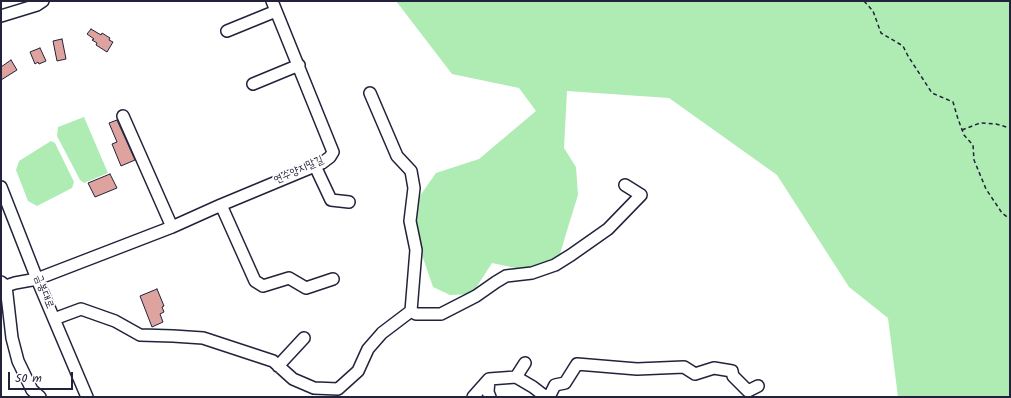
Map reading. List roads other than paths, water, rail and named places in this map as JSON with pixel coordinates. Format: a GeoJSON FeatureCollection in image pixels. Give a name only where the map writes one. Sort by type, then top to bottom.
{"type":"FeatureCollection","features":[{"type":"Feature","properties":{"kind":"street"},"geometry":{"type":"LineString","coordinates":[[1,16],[37,5],[43,1]]}},
{"type":"Feature","properties":{"kind":"street","name":"연수양지말길"},"geometry":{"type":"LineString","coordinates":[[3,284],[37,278],[172,228],[221,205],[322,163],[330,157],[333,152],[274,6],[227,31]]}},
{"type":"Feature","properties":{"kind":"street"},"geometry":{"type":"LineString","coordinates":[[253,84],[299,65]]}},
{"type":"Feature","properties":{"kind":"street"},"geometry":{"type":"LineString","coordinates":[[54,319],[81,309],[115,322],[140,335],[203,338],[273,361],[292,379],[314,388],[338,389],[358,371],[368,349],[382,333],[411,311],[416,250],[410,221],[414,188],[411,171],[397,156],[370,92]]}},
{"type":"Feature","properties":{"kind":"street"},"geometry":{"type":"LineString","coordinates":[[123,116],[172,228]]}},
{"type":"Feature","properties":{"kind":"street"},"geometry":{"type":"LineString","coordinates":[[315,166],[332,200],[349,202]]}},
{"type":"Feature","properties":{"kind":"street"},"geometry":{"type":"LineString","coordinates":[[411,311],[416,314],[441,314],[476,296],[506,276],[532,273],[555,265],[608,229],[641,195],[625,185]]}},
{"type":"Feature","properties":{"kind":"street","name":"금봉대로"},"geometry":{"type":"LineString","coordinates":[[1,187],[86,397]]}},
{"type":"Feature","properties":{"kind":"street"},"geometry":{"type":"LineString","coordinates":[[221,205],[255,281],[263,286],[289,278],[306,288],[333,279]]}},
{"type":"Feature","properties":{"kind":"street"},"geometry":{"type":"LineString","coordinates":[[3,284],[12,338],[18,361],[32,390],[40,397]]}},
{"type":"Feature","properties":{"kind":"street"},"geometry":{"type":"LineString","coordinates":[[278,366],[304,338]]}},
{"type":"Feature","properties":{"kind":"street"},"geometry":{"type":"LineString","coordinates":[[516,377],[525,363]]}},
{"type":"Feature","properties":{"kind":"street"},"geometry":{"type":"LineString","coordinates":[[473,397],[489,378],[516,377],[548,397],[555,385],[565,383],[577,364],[637,369],[684,367],[695,374],[714,368],[732,371],[733,376],[748,391],[758,386]]}},
{"type":"Feature","properties":{"kind":"street"},"geometry":{"type":"LineString","coordinates":[[489,378],[488,392],[490,397]]}}]}
